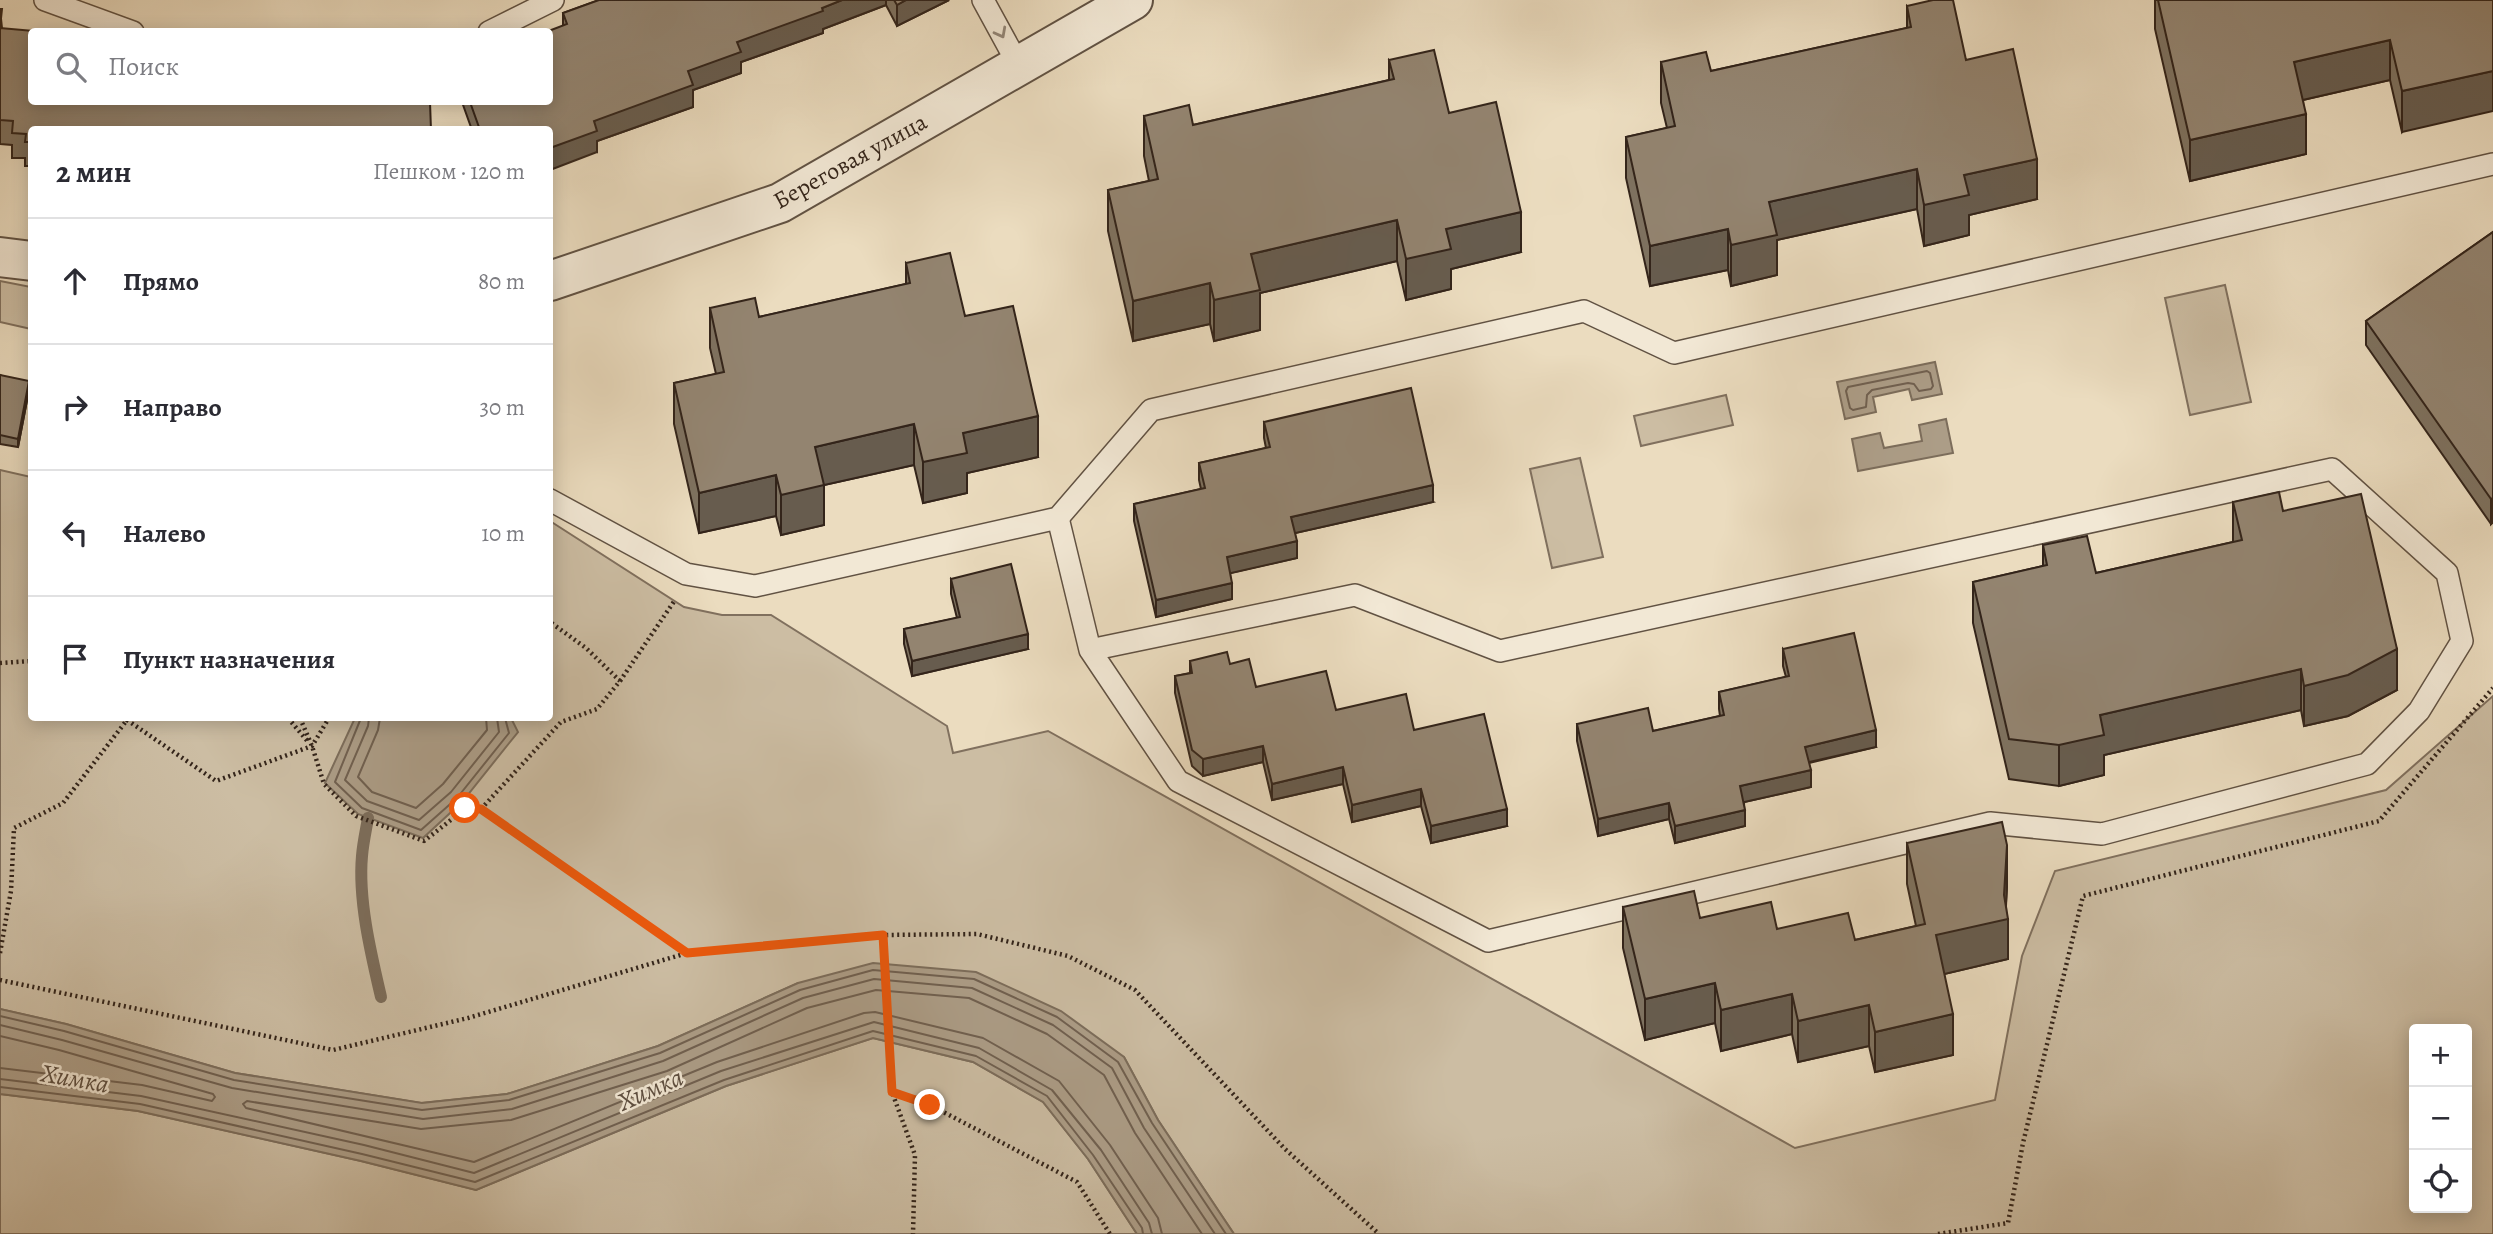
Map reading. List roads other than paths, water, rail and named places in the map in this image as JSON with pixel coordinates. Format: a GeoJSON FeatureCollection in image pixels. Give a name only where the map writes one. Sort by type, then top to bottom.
{"type":"FeatureCollection","features":[{"type":"Feature","properties":{"kind":"street","name":"Береговая улица"},"geometry":{"type":"LineString","coordinates":[[553,280],[780,203],[1019,66],[1114,5]]}},
{"type":"Feature","properties":{"kind":"street"},"geometry":{"type":"LineString","coordinates":[[0,257],[28,260]]}},
{"type":"Feature","properties":{"kind":"lane"},"geometry":{"type":"LineString","coordinates":[[45,0],[122,28]]}},
{"type":"Feature","properties":{"kind":"lane"},"geometry":{"type":"LineString","coordinates":[[497,28],[553,0]]}},
{"type":"Feature","properties":{"kind":"lane"},"geometry":{"type":"LineString","coordinates":[[984,0],[1019,66]]}},
{"type":"Feature","properties":{"kind":"lane"},"geometry":{"type":"LineString","coordinates":[[553,502],[686,574],[755,586],[1058,518],[1151,410],[1584,311],[1674,353],[2493,164]]}},
{"type":"Feature","properties":{"kind":"lane"},"geometry":{"type":"LineString","coordinates":[[1058,518],[1090,650],[1178,781],[1488,941],[1990,823],[2102,834],[2367,764],[2419,711],[2462,641],[2447,573],[2332,469],[1500,651],[1354,595],[1090,650]]}},
{"type":"Feature","properties":{"kind":"water"},"geometry":{"type":"Polygon","coordinates":[[[1935,362],[1942,394],[1912,400],[1909,389],[1873,397],[1876,412],[1845,419],[1837,382],[1935,362]]]}},
{"type":"Feature","properties":{"kind":"water"},"geometry":{"type":"Polygon","coordinates":[[[1946,419],[1953,453],[1858,471],[1852,439],[1880,433],[1884,448],[1922,441],[1919,425],[1946,419]]]}},
{"type":"Feature","properties":{"kind":"water"},"geometry":{"type":"Polygon","coordinates":[[[354,721],[512,721],[518,732],[462,802],[423,838],[358,814],[325,783],[354,721]]]}},
{"type":"Feature","properties":{"kind":"water","name":"Химка"},"geometry":{"type":"Polygon","coordinates":[[[873,963],[976,972],[1061,1011],[1124,1057],[1158,1120],[1234,1234],[1137,1234],[1088,1159],[1043,1102],[973,1062],[873,1038],[726,1086],[476,1190],[138,1111],[0,1094],[0,1009],[66,1024],[235,1073],[422,1103],[507,1094],[658,1046],[798,983],[873,963]]]}},
{"type":"Feature","properties":{"kind":"waterway"},"geometry":{"type":"LineString","coordinates":[[368,818],[362,856],[362,891],[366,927],[381,997]]}}]}
